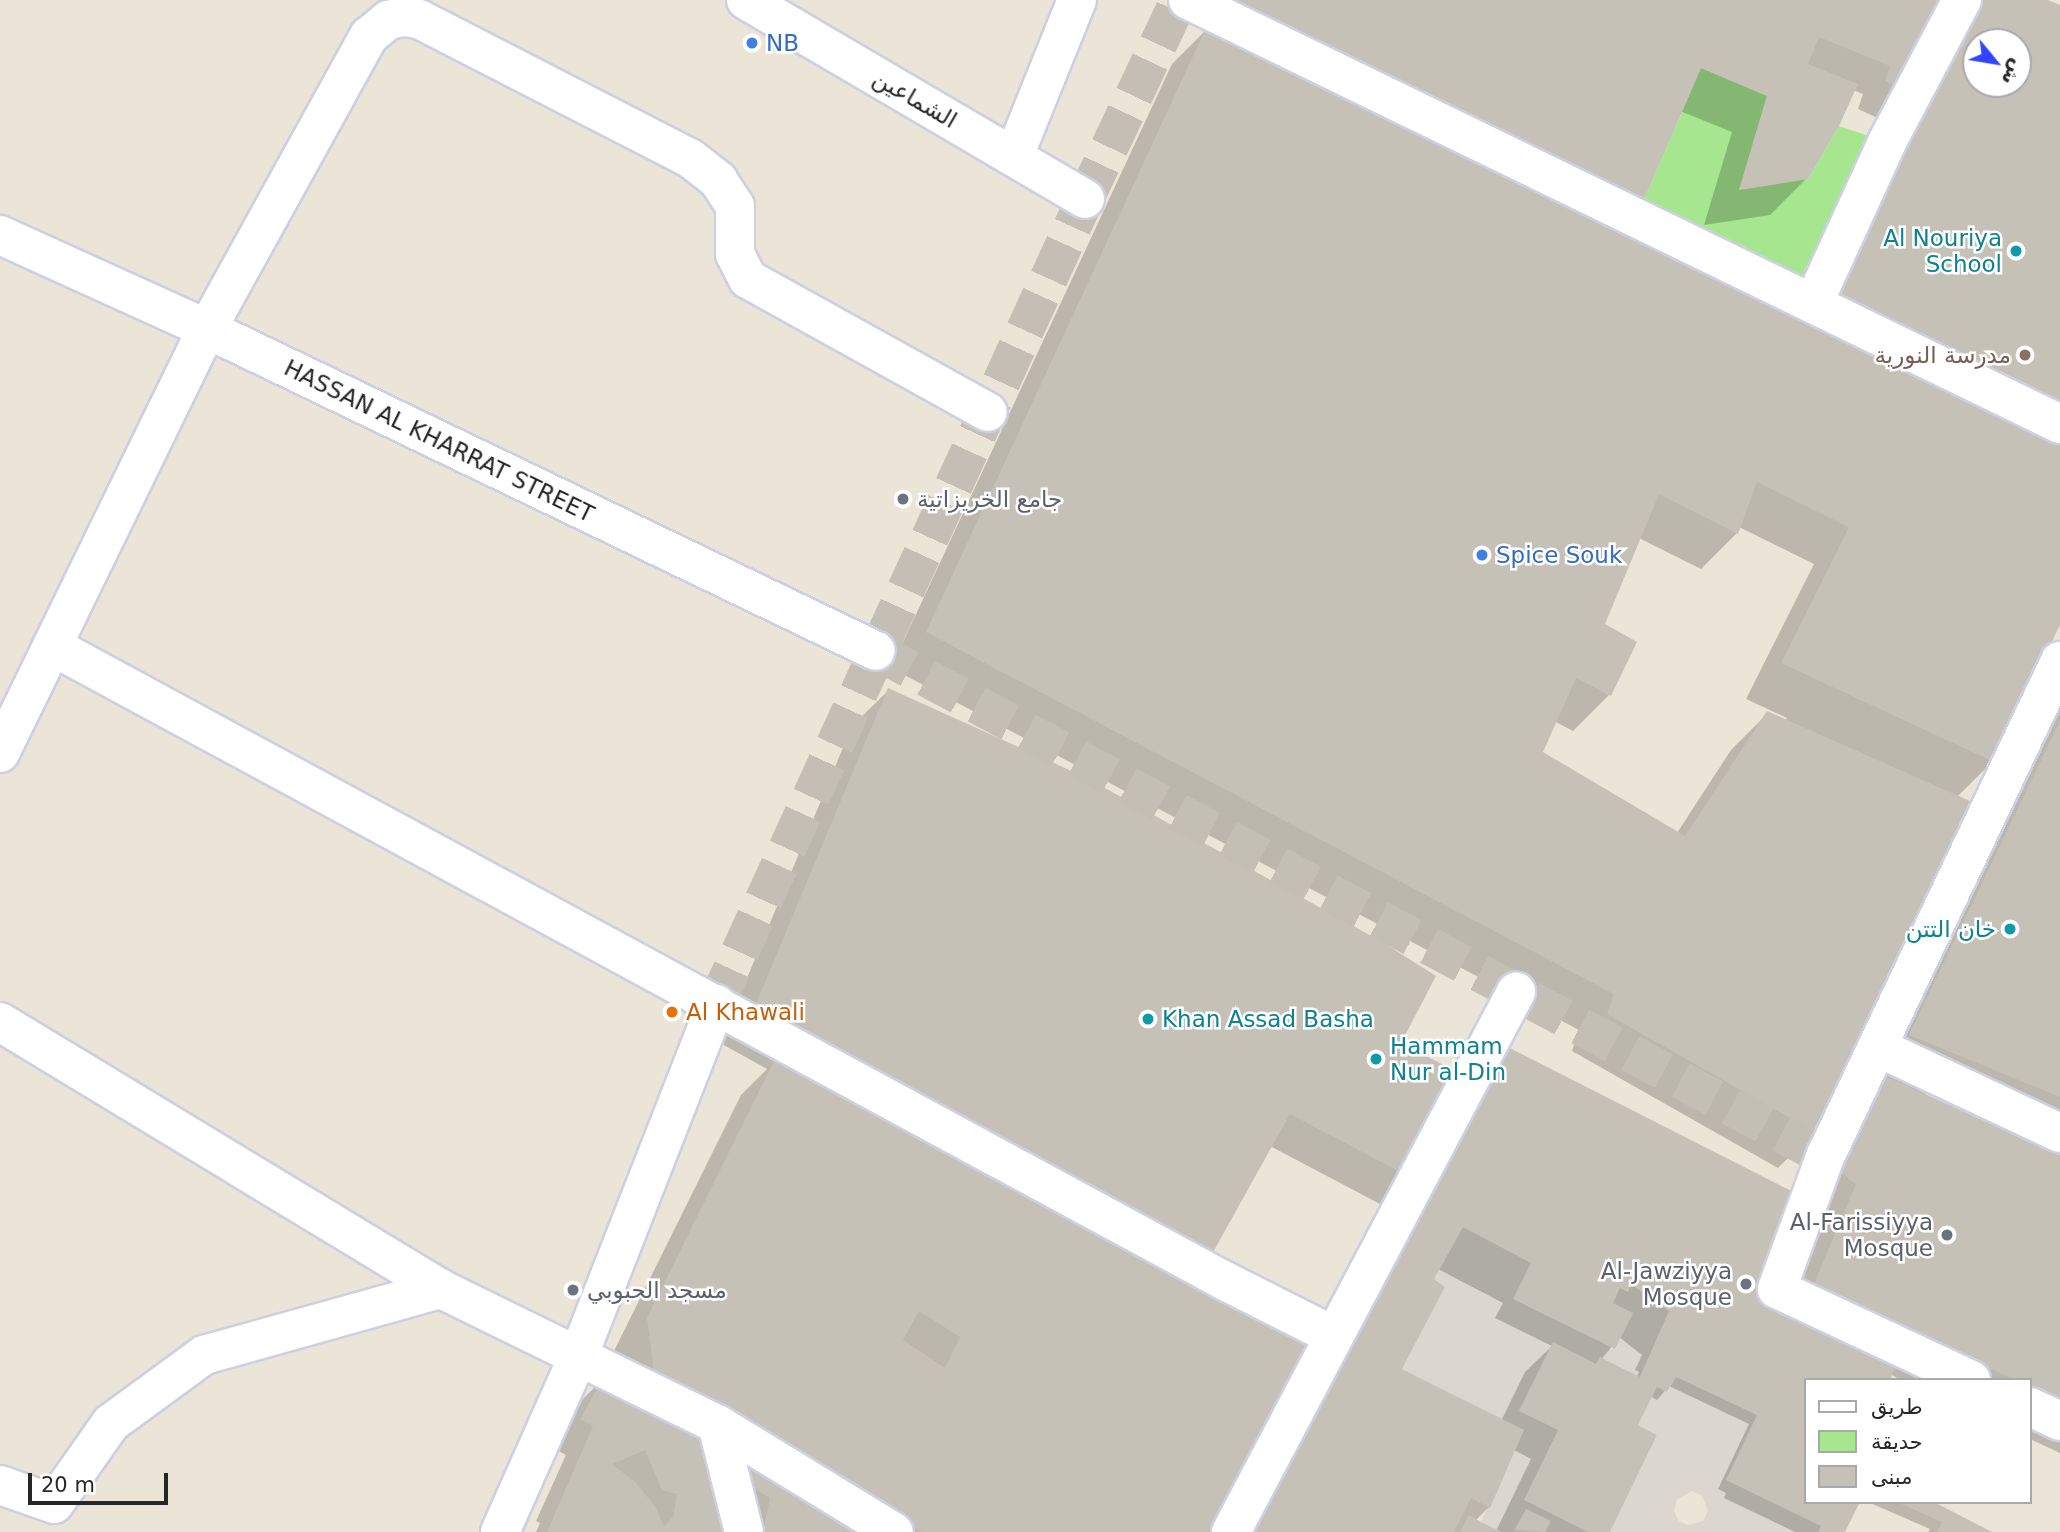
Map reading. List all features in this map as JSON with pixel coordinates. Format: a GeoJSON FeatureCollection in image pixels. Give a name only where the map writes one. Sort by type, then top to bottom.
{"type":"FeatureCollection","features":[{"type":"Feature","properties":{"kind":"street","name":"الشماعين"},"geometry":{"type":"LineString","coordinates":[[746,0],[1084,199]]}},
{"type":"Feature","properties":{"kind":"street"},"geometry":{"type":"LineString","coordinates":[[1014,156],[1077,0]]}},
{"type":"Feature","properties":{"kind":"street"},"geometry":{"type":"LineString","coordinates":[[1188,0],[2060,424]]}},
{"type":"Feature","properties":{"kind":"street"},"geometry":{"type":"LineString","coordinates":[[1813,304],[1886,142],[1962,0]]}},
{"type":"Feature","properties":{"kind":"street"},"geometry":{"type":"LineString","coordinates":[[0,753],[207,329],[369,36],[388,20],[404,17],[419,19],[705,168],[718,180],[735,206],[735,254],[748,278],[988,412]]}},
{"type":"Feature","properties":{"kind":"street","name":"HASSAN AL KHARRAT STREET"},"geometry":{"type":"LineString","coordinates":[[0,234],[207,329],[876,651]]}},
{"type":"Feature","properties":{"kind":"street"},"geometry":{"type":"LineString","coordinates":[[52,646],[1225,1281],[1335,1336]]}},
{"type":"Feature","properties":{"kind":"street"},"geometry":{"type":"LineString","coordinates":[[1967,1378],[1777,1289],[1825,1157],[2060,661]]}},
{"type":"Feature","properties":{"kind":"street"},"geometry":{"type":"LineString","coordinates":[[1231,1532],[1516,992]]}},
{"type":"Feature","properties":{"kind":"street"},"geometry":{"type":"LineString","coordinates":[[500,1532],[578,1357],[716,1004]]}},
{"type":"Feature","properties":{"kind":"street"},"geometry":{"type":"LineString","coordinates":[[0,1022],[441,1289],[717,1424],[894,1532]]}},
{"type":"Feature","properties":{"kind":"street"},"geometry":{"type":"LineString","coordinates":[[1877,1047],[2060,1133]]}},
{"type":"Feature","properties":{"kind":"street"},"geometry":{"type":"LineString","coordinates":[[0,1485],[54,1504],[111,1423],[204,1355],[441,1289]]}},
{"type":"Feature","properties":{"kind":"street"},"geometry":{"type":"LineString","coordinates":[[2032,1408],[2060,1421]]}},
{"type":"Feature","properties":{"kind":"street"},"geometry":{"type":"LineString","coordinates":[[717,1424],[744,1532]]}},
{"type":"Feature","properties":{"kind":"green space"},"geometry":{"type":"Polygon","coordinates":[[[1701,68],[1767,96],[1739,190],[1808,179],[1839,126],[1886,142],[1813,304],[1643,202],[1701,68]]]}},
{"type":"Feature","properties":{"kind":"shaded area"},"geometry":{"type":"Polygon","coordinates":[[[1463,1227],[1531,1263],[1513,1299],[1615,1349],[1633,1314],[1613,1303],[1620,1288],[1628,1292],[1631,1284],[1669,1311],[1640,1377],[1600,1357],[1596,1364],[1553,1342],[1520,1410],[1558,1430],[1525,1500],[1588,1532],[1545,1532],[1550,1521],[1527,1509],[1513,1532],[1502,1532],[1481,1522],[1524,1430],[1402,1369],[1445,1287],[1434,1279],[1463,1227]]]}},
{"type":"Feature","properties":{"kind":"shaded area"},"geometry":{"type":"Polygon","coordinates":[[[1676,1377],[1774,1408],[1742,1478],[1824,1518],[1821,1526],[1833,1532],[1610,1532],[1657,1435],[1638,1425],[1657,1387],[1668,1392],[1676,1377]],[[1692,1491],[1677,1500],[1674,1511],[1679,1521],[1688,1525],[1703,1521],[1708,1511],[1702,1496],[1692,1491]]]}},
{"type":"Feature","properties":{"kind":"building"},"geometry":{"type":"Polygon","coordinates":[[[1234,0],[2048,0],[2060,5],[2060,405],[1935,339],[1822,285],[1908,120],[1920,127],[1931,101],[1885,81],[1890,66],[1819,37],[1808,64],[1858,84],[1839,126],[1808,179],[1739,190],[1767,96],[1701,68],[1643,202],[1260,18],[1234,0]]]}},
{"type":"Feature","properties":{"kind":"building"},"geometry":{"type":"Polygon","coordinates":[[[1207,26],[1528,187],[2060,443],[2060,625],[1994,762],[1781,663],[1849,527],[1757,482],[1738,534],[1659,494],[1605,624],[1637,642],[1611,696],[1576,678],[1543,752],[1685,836],[1767,711],[1970,801],[1950,852],[1816,1133],[1607,1014],[1614,994],[926,632],[1207,26]]]}},
{"type":"Feature","properties":{"kind":"building"},"geometry":{"type":"Polygon","coordinates":[[[888,688],[1087,778],[1384,943],[1436,976],[1401,1043],[1463,1075],[1410,1177],[1290,1114],[1207,1263],[755,1006],[888,688]]]}},
{"type":"Feature","properties":{"kind":"building","name":"خان التتن"},"geometry":{"type":"Polygon","coordinates":[[[2060,721],[2060,1097],[1909,1035],[2060,721]]]}},
{"type":"Feature","properties":{"kind":"building"},"geometry":{"type":"Polygon","coordinates":[[[1502,1044],[1801,1196],[1764,1305],[1897,1362],[1891,1378],[1804,1378],[1804,1504],[1859,1504],[1845,1532],[1818,1532],[1821,1526],[1726,1480],[1757,1415],[1676,1377],[1667,1392],[1657,1387],[1638,1425],[1657,1435],[1610,1532],[1588,1532],[1524,1500],[1558,1430],[1519,1411],[1553,1342],[1596,1364],[1600,1357],[1640,1377],[1669,1311],[1631,1284],[1628,1292],[1620,1288],[1613,1303],[1633,1313],[1615,1349],[1513,1299],[1531,1263],[1463,1227],[1434,1279],[1445,1287],[1402,1369],[1524,1430],[1490,1508],[1471,1498],[1454,1532],[1247,1532],[1502,1044]]]}},
{"type":"Feature","properties":{"kind":"building"},"geometry":{"type":"Polygon","coordinates":[[[776,1057],[1315,1340],[1217,1532],[921,1532],[654,1372],[647,1318],[776,1057]],[[919,1311],[903,1340],[945,1368],[960,1337],[919,1311]]]}},
{"type":"Feature","properties":{"kind":"building","name":"Al-Farissiyya Mosque"},"geometry":{"type":"Polygon","coordinates":[[[1885,1076],[2060,1155],[2060,1400],[2032,1388],[2032,1378],[2011,1378],[1813,1286],[1856,1184],[1839,1171],[1885,1076]]]}},
{"type":"Feature","properties":{"kind":"building"},"geometry":{"type":"Polygon","coordinates":[[[605,1375],[707,1438],[728,1532],[547,1532],[593,1426],[580,1419],[605,1375]],[[645,1450],[612,1464],[635,1482],[655,1506],[664,1526],[673,1517],[677,1494],[662,1490],[645,1450]]]}},
{"type":"Feature","properties":{"kind":"building"},"geometry":{"type":"Polygon","coordinates":[[[747,1464],[860,1532],[763,1532],[770,1498],[740,1480],[747,1464]]]}},
{"type":"Feature","properties":{"kind":"building"},"geometry":{"type":"Polygon","coordinates":[[[1902,1504],[1938,1504],[1992,1532],[1937,1532],[1942,1522],[1902,1504]]]}},
{"type":"Feature","properties":{"kind":"building"},"geometry":{"type":"Polygon","coordinates":[[[1526,1509],[1551,1521],[1545,1532],[1515,1529],[1526,1509]]]}},
{"type":"Feature","properties":{"kind":"building"},"geometry":{"type":"Polygon","coordinates":[[[1469,1515],[1481,1522],[1502,1532],[1460,1532],[1469,1515]]]}},
{"type":"Feature","properties":{"kind":"tunnel"},"geometry":{"type":"LineString","coordinates":[[716,1004],[1179,0]]}},
{"type":"Feature","properties":{"kind":"tunnel"},"geometry":{"type":"LineString","coordinates":[[876,651],[1825,1157]]}},
{"type":"Feature","properties":{"kind":"place","name":"NB"},"geometry":{"type":"Point","coordinates":[752,43]}},
{"type":"Feature","properties":{"kind":"place","name":"Al Nouriya School"},"geometry":{"type":"Point","coordinates":[2016,251]}},
{"type":"Feature","properties":{"kind":"place","name":"مدرسة النورية"},"geometry":{"type":"Point","coordinates":[2025,355]}},
{"type":"Feature","properties":{"kind":"place","name":"جامع الخريزاتية"},"geometry":{"type":"Point","coordinates":[903,499]}},
{"type":"Feature","properties":{"kind":"place","name":"Spice Souk"},"geometry":{"type":"Point","coordinates":[1482,555]}},
{"type":"Feature","properties":{"kind":"place","name":"خان التتن"},"geometry":{"type":"Point","coordinates":[2010,929]}},
{"type":"Feature","properties":{"kind":"place","name":"Al Khawali"},"geometry":{"type":"Point","coordinates":[672,1012]}},
{"type":"Feature","properties":{"kind":"place","name":"Khan Assad Basha"},"geometry":{"type":"Point","coordinates":[1148,1019]}},
{"type":"Feature","properties":{"kind":"place","name":"Hammam Nur al-Din"},"geometry":{"type":"Point","coordinates":[1376,1059]}},
{"type":"Feature","properties":{"kind":"place","name":"Al-Farissiyya Mosque"},"geometry":{"type":"Point","coordinates":[1947,1235]}},
{"type":"Feature","properties":{"kind":"place","name":"Al-Jawziyya Mosque"},"geometry":{"type":"Point","coordinates":[1746,1284]}},
{"type":"Feature","properties":{"kind":"place","name":"مسجد الحبوبي"},"geometry":{"type":"Point","coordinates":[573,1290]}}]}
